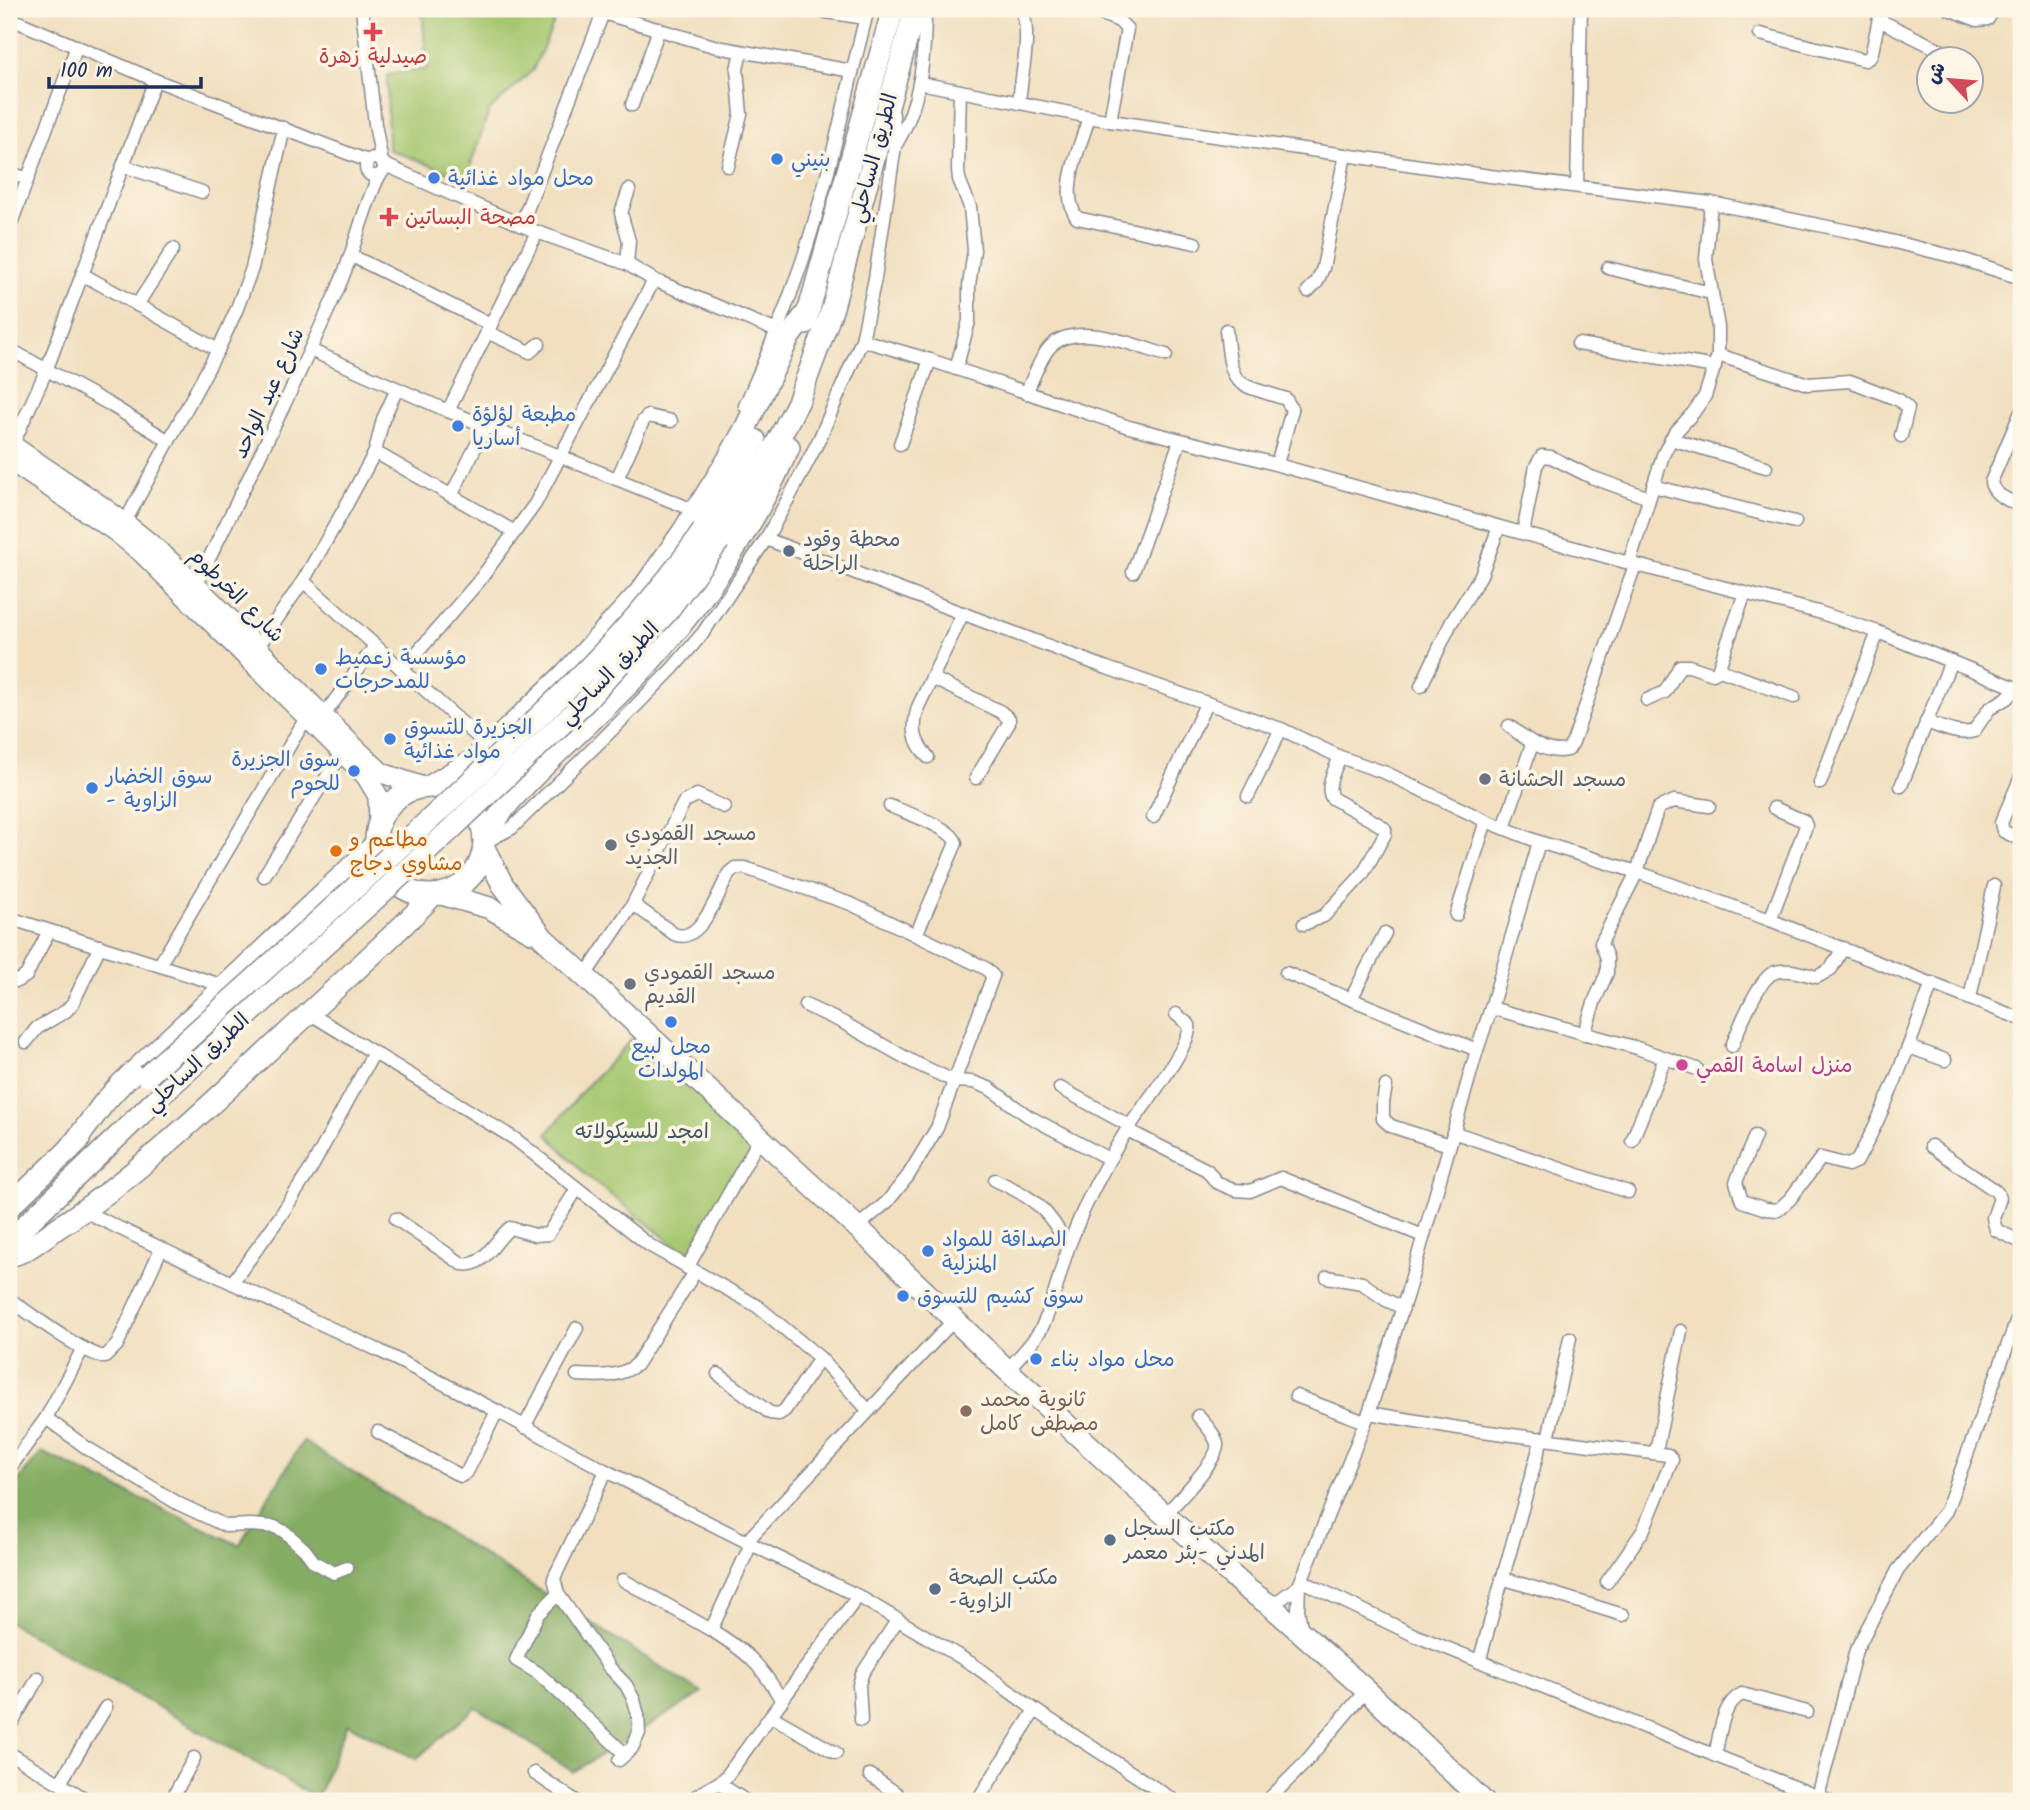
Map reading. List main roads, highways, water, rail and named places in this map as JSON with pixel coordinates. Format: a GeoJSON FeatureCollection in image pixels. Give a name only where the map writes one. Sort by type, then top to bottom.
{"type":"FeatureCollection","features":[{"type":"Feature","properties":{"kind":"highway","name":"الطريق الساحلي"},"geometry":{"type":"LineString","coordinates":[[12,1199],[431,819],[571,687],[636,619],[752,445],[788,369],[809,310],[893,9]]}},
{"type":"Feature","properties":{"kind":"highway","name":"الطريق الساحلي"},"geometry":{"type":"LineString","coordinates":[[9,1241],[164,1092],[446,834],[585,702],[659,622],[702,523],[772,452],[798,402],[832,310],[915,9]]}},
{"type":"Feature","properties":{"kind":"highway"},"geometry":{"type":"LineString","coordinates":[[484,842],[511,800],[646,665],[712,583],[773,483],[792,436],[798,402]]}},
{"type":"Feature","properties":{"kind":"highway"},"geometry":{"type":"LineString","coordinates":[[702,523],[565,674],[489,747],[475,759],[426,786],[396,798],[379,822],[376,844],[384,871],[405,890],[490,908],[542,939],[857,1227],[1165,1515],[1247,1589],[1303,1634],[1447,1777],[1483,1801]]}},
{"type":"Feature","properties":{"kind":"highway"},"geometry":{"type":"LineString","coordinates":[[9,1256],[15,1255],[84,1211],[190,1124],[437,895],[465,883],[481,861],[484,842],[482,823],[467,801],[443,788],[426,786]]}},
{"type":"Feature","properties":{"kind":"highway"},"geometry":{"type":"LineString","coordinates":[[484,842],[503,885],[542,939]]}},
{"type":"Feature","properties":{"kind":"highway"},"geometry":{"type":"LineString","coordinates":[[69,1150],[121,1084],[376,844]]}},
{"type":"Feature","properties":{"kind":"highway"},"geometry":{"type":"LineString","coordinates":[[1247,1589],[1266,1614],[1362,1695]]}},
{"type":"Feature","properties":{"kind":"highway"},"geometry":{"type":"LineString","coordinates":[[1447,1777],[1463,1801]]}},
{"type":"Feature","properties":{"kind":"main road","name":"شارع الخرطوم"},"geometry":{"type":"LineString","coordinates":[[10,450],[125,522],[315,717],[382,773],[426,786]]}},
{"type":"Feature","properties":{"kind":"main road","name":"شارع الخرطوم"},"geometry":{"type":"LineString","coordinates":[[10,450],[115,531],[162,572],[190,590],[257,648],[342,754],[366,776],[376,790],[379,822]]}},
{"type":"Feature","properties":{"kind":"place","name":"صيدلية زهرة"},"geometry":{"type":"Point","coordinates":[373,32]}},
{"type":"Feature","properties":{"kind":"place","name":"بنيني"},"geometry":{"type":"Point","coordinates":[777,159]}},
{"type":"Feature","properties":{"kind":"place","name":"محل مواد غذائية"},"geometry":{"type":"Point","coordinates":[434,178]}},
{"type":"Feature","properties":{"kind":"place","name":"مصحة البساتين"},"geometry":{"type":"Point","coordinates":[389,217]}},
{"type":"Feature","properties":{"kind":"place","name":"مطبعة لؤلؤة أساريا"},"geometry":{"type":"Point","coordinates":[458,426]}},
{"type":"Feature","properties":{"kind":"place","name":"محطة وقود الراحلة"},"geometry":{"type":"Point","coordinates":[789,551]}},
{"type":"Feature","properties":{"kind":"place","name":"مؤسسة زعميط للمدحرجات"},"geometry":{"type":"Point","coordinates":[321,669]}},
{"type":"Feature","properties":{"kind":"place","name":"الجزيرة للتسوق مواد غذائية"},"geometry":{"type":"Point","coordinates":[390,739]}},
{"type":"Feature","properties":{"kind":"place","name":"سوق الجزيرة للحوم"},"geometry":{"type":"Point","coordinates":[354,771]}},
{"type":"Feature","properties":{"kind":"place","name":"مسجد الحشانة"},"geometry":{"type":"Point","coordinates":[1485,779]}},
{"type":"Feature","properties":{"kind":"place","name":"سوق الخضار - الزاوية"},"geometry":{"type":"Point","coordinates":[92,788]}},
{"type":"Feature","properties":{"kind":"place","name":"مسجد القمودي الجديد"},"geometry":{"type":"Point","coordinates":[611,845]}},
{"type":"Feature","properties":{"kind":"place","name":"مطاعم و مشاوي دجاج"},"geometry":{"type":"Point","coordinates":[336,851]}},
{"type":"Feature","properties":{"kind":"place","name":"مسجد القمودي القديم"},"geometry":{"type":"Point","coordinates":[630,984]}},
{"type":"Feature","properties":{"kind":"place","name":"محل لبيع المولدات"},"geometry":{"type":"Point","coordinates":[671,1022]}},
{"type":"Feature","properties":{"kind":"place","name":"منزل اسامة القمي"},"geometry":{"type":"Point","coordinates":[1682,1065]}},
{"type":"Feature","properties":{"kind":"place","name":"الصداقة للمواد المنزلية"},"geometry":{"type":"Point","coordinates":[928,1251]}},
{"type":"Feature","properties":{"kind":"place","name":"سوق كشيم للتسوق"},"geometry":{"type":"Point","coordinates":[903,1296]}},
{"type":"Feature","properties":{"kind":"place","name":"محل مواد بناء"},"geometry":{"type":"Point","coordinates":[1036,1359]}},
{"type":"Feature","properties":{"kind":"place","name":"ثانوية محمد مصطفى كامل"},"geometry":{"type":"Point","coordinates":[966,1411]}},
{"type":"Feature","properties":{"kind":"place","name":"مكتب السجل المدني -بئر معمر"},"geometry":{"type":"Point","coordinates":[1110,1540]}},
{"type":"Feature","properties":{"kind":"place","name":"مكتب الصحة -الزاوية"},"geometry":{"type":"Point","coordinates":[935,1589]}},
{"type":"Feature","properties":{"kind":"park label","name":"امجد للسيكولاته"},"geometry":{"type":"Point","coordinates":[642,1131]}}]}
